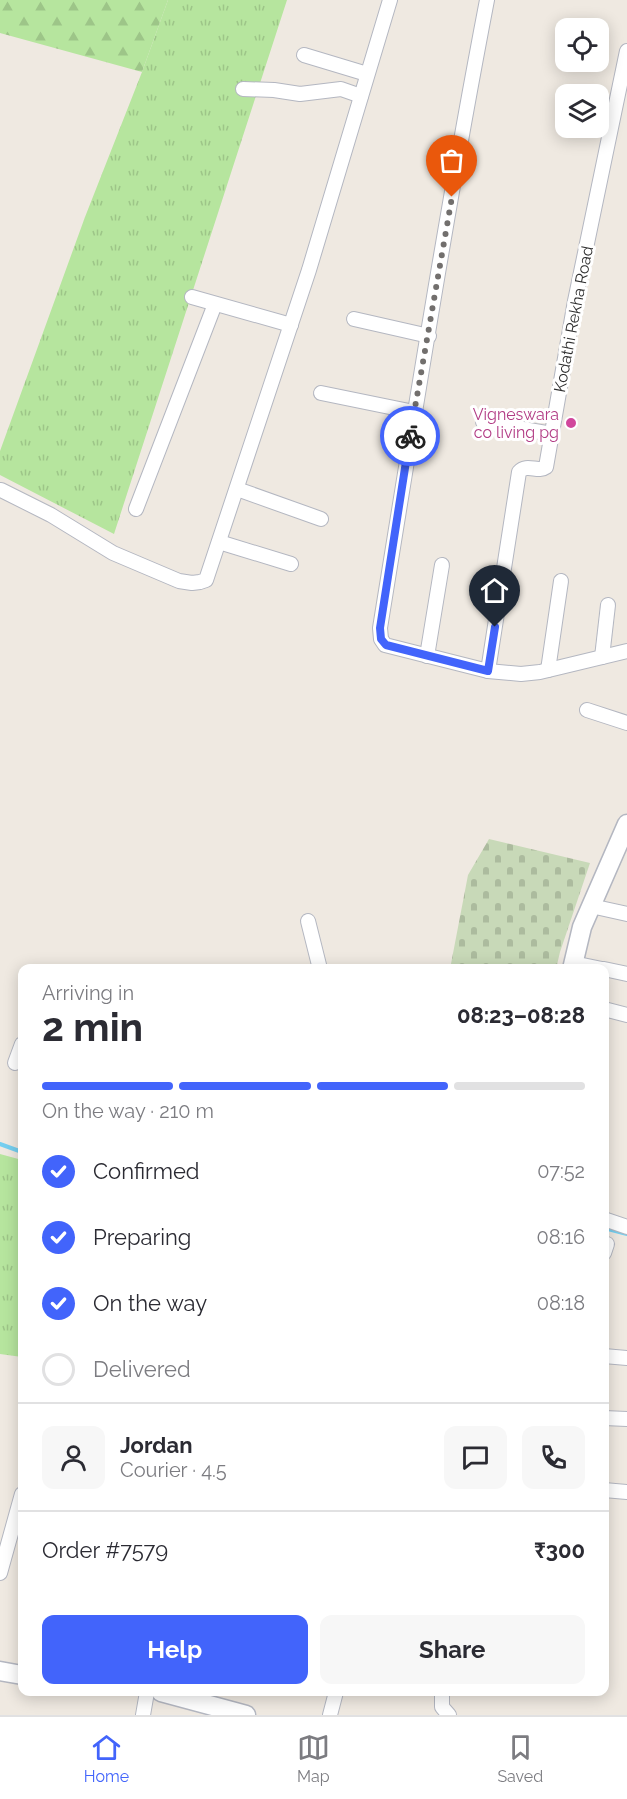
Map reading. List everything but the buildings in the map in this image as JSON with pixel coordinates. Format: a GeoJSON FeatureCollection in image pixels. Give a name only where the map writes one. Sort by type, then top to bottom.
{"type":"FeatureCollection","features":[{"type":"Feature","properties":{"kind":"street"},"geometry":{"type":"LineString","coordinates":[[1,490],[51,515],[113,552],[179,581],[192,583],[206,580],[309,270],[390,0]]}},
{"type":"Feature","properties":{"kind":"street"},"geometry":{"type":"LineString","coordinates":[[487,0],[414,412],[380,628],[381,639],[386,645],[427,656],[488,671],[521,674],[548,670],[627,651]]}},
{"type":"Feature","properties":{"kind":"street","name":"Kodathi Rekha Road"},"geometry":{"type":"LineString","coordinates":[[488,671],[519,472],[527,468],[541,470],[546,467],[575,301],[627,51]]}},
{"type":"Feature","properties":{"kind":"street"},"geometry":{"type":"LineString","coordinates":[[304,55],[368,74]]}},
{"type":"Feature","properties":{"kind":"street"},"geometry":{"type":"LineString","coordinates":[[243,89],[300,94],[341,89],[361,96]]}},
{"type":"Feature","properties":{"kind":"street"},"geometry":{"type":"LineString","coordinates":[[192,297],[291,325]]}},
{"type":"Feature","properties":{"kind":"street"},"geometry":{"type":"LineString","coordinates":[[136,509],[215,304]]}},
{"type":"Feature","properties":{"kind":"street"},"geometry":{"type":"LineString","coordinates":[[354,320],[429,336]]}},
{"type":"Feature","properties":{"kind":"street"},"geometry":{"type":"LineString","coordinates":[[321,393],[414,412]]}},
{"type":"Feature","properties":{"kind":"street"},"geometry":{"type":"LineString","coordinates":[[483,422],[552,434]]}},
{"type":"Feature","properties":{"kind":"street"},"geometry":{"type":"LineString","coordinates":[[237,489],[321,519]]}},
{"type":"Feature","properties":{"kind":"street"},"geometry":{"type":"LineString","coordinates":[[219,542],[291,564]]}},
{"type":"Feature","properties":{"kind":"street"},"geometry":{"type":"LineString","coordinates":[[427,656],[442,565]]}},
{"type":"Feature","properties":{"kind":"street"},"geometry":{"type":"LineString","coordinates":[[548,670],[561,581]]}},
{"type":"Feature","properties":{"kind":"street"},"geometry":{"type":"LineString","coordinates":[[602,657],[608,605]]}},
{"type":"Feature","properties":{"kind":"street"},"geometry":{"type":"LineString","coordinates":[[587,710],[627,723]]}},
{"type":"Feature","properties":{"kind":"street"},"geometry":{"type":"LineString","coordinates":[[573,964],[582,927],[627,826]]}},
{"type":"Feature","properties":{"kind":"street"},"geometry":{"type":"LineString","coordinates":[[591,906],[627,914]]}},
{"type":"Feature","properties":{"kind":"street"},"geometry":{"type":"LineString","coordinates":[[308,921],[319,964]]}},
{"type":"Feature","properties":{"kind":"street"},"geometry":{"type":"LineString","coordinates":[[609,970],[627,974]]}},
{"type":"Feature","properties":{"kind":"street"},"geometry":{"type":"LineString","coordinates":[[609,1011],[627,1015]]}},
{"type":"Feature","properties":{"kind":"street"},"geometry":{"type":"LineString","coordinates":[[15,1063],[18,1055]]}},
{"type":"Feature","properties":{"kind":"street"},"geometry":{"type":"LineString","coordinates":[[609,1221],[627,1227]]}},
{"type":"Feature","properties":{"kind":"street"},"geometry":{"type":"LineString","coordinates":[[609,1356],[627,1358]]}},
{"type":"Feature","properties":{"kind":"street"},"geometry":{"type":"LineString","coordinates":[[609,1418],[627,1419]]}},
{"type":"Feature","properties":{"kind":"street"},"geometry":{"type":"LineString","coordinates":[[609,1490],[627,1492]]}},
{"type":"Feature","properties":{"kind":"street"},"geometry":{"type":"LineString","coordinates":[[0,1573],[18,1508]]}},
{"type":"Feature","properties":{"kind":"street"},"geometry":{"type":"LineString","coordinates":[[0,1671],[18,1675]]}},
{"type":"Feature","properties":{"kind":"street"},"geometry":{"type":"LineString","coordinates":[[143,1715],[146,1696]]}},
{"type":"Feature","properties":{"kind":"street"},"geometry":{"type":"LineString","coordinates":[[330,1715],[335,1696]]}},
{"type":"Feature","properties":{"kind":"street"},"geometry":{"type":"LineString","coordinates":[[442,1696],[442,1707],[449,1715]]}},
{"type":"Feature","properties":{"kind":"street"},"geometry":{"type":"LineString","coordinates":[[201,1697],[246,1715]]}},
{"type":"Feature","properties":{"kind":"green space"},"geometry":{"type":"Polygon","coordinates":[[[0,0],[168,0],[142,72],[0,33],[0,0]]]}},
{"type":"Feature","properties":{"kind":"green space"},"geometry":{"type":"Polygon","coordinates":[[[168,0],[287,0],[114,534],[0,475],[0,451],[85,217],[168,0]]]}},
{"type":"Feature","properties":{"kind":"green space"},"geometry":{"type":"Polygon","coordinates":[[[489,839],[590,863],[557,964],[451,964],[468,875],[489,839]]]}},
{"type":"Feature","properties":{"kind":"green space"},"geometry":{"type":"Polygon","coordinates":[[[0,1154],[18,1159],[18,1356],[0,1354],[0,1154]]]}},
{"type":"Feature","properties":{"kind":"waterway"},"geometry":{"type":"LineString","coordinates":[[0,1144],[18,1151]]}},
{"type":"Feature","properties":{"kind":"waterway"},"geometry":{"type":"LineString","coordinates":[[609,1229],[627,1234]]}},
{"type":"Feature","properties":{"kind":"way so far"},"geometry":{"type":"LineString","coordinates":[[410,436],[452,197]]}},
{"type":"Feature","properties":{"kind":"place","name":"Vigneswara co living pg"},"geometry":{"type":"Point","coordinates":[571,423]}},
{"type":"Feature","properties":{"kind":"route"},"geometry":{"type":"LineString","coordinates":[[410,436],[380,628],[381,639],[386,645],[488,671],[495,627]]}}]}
